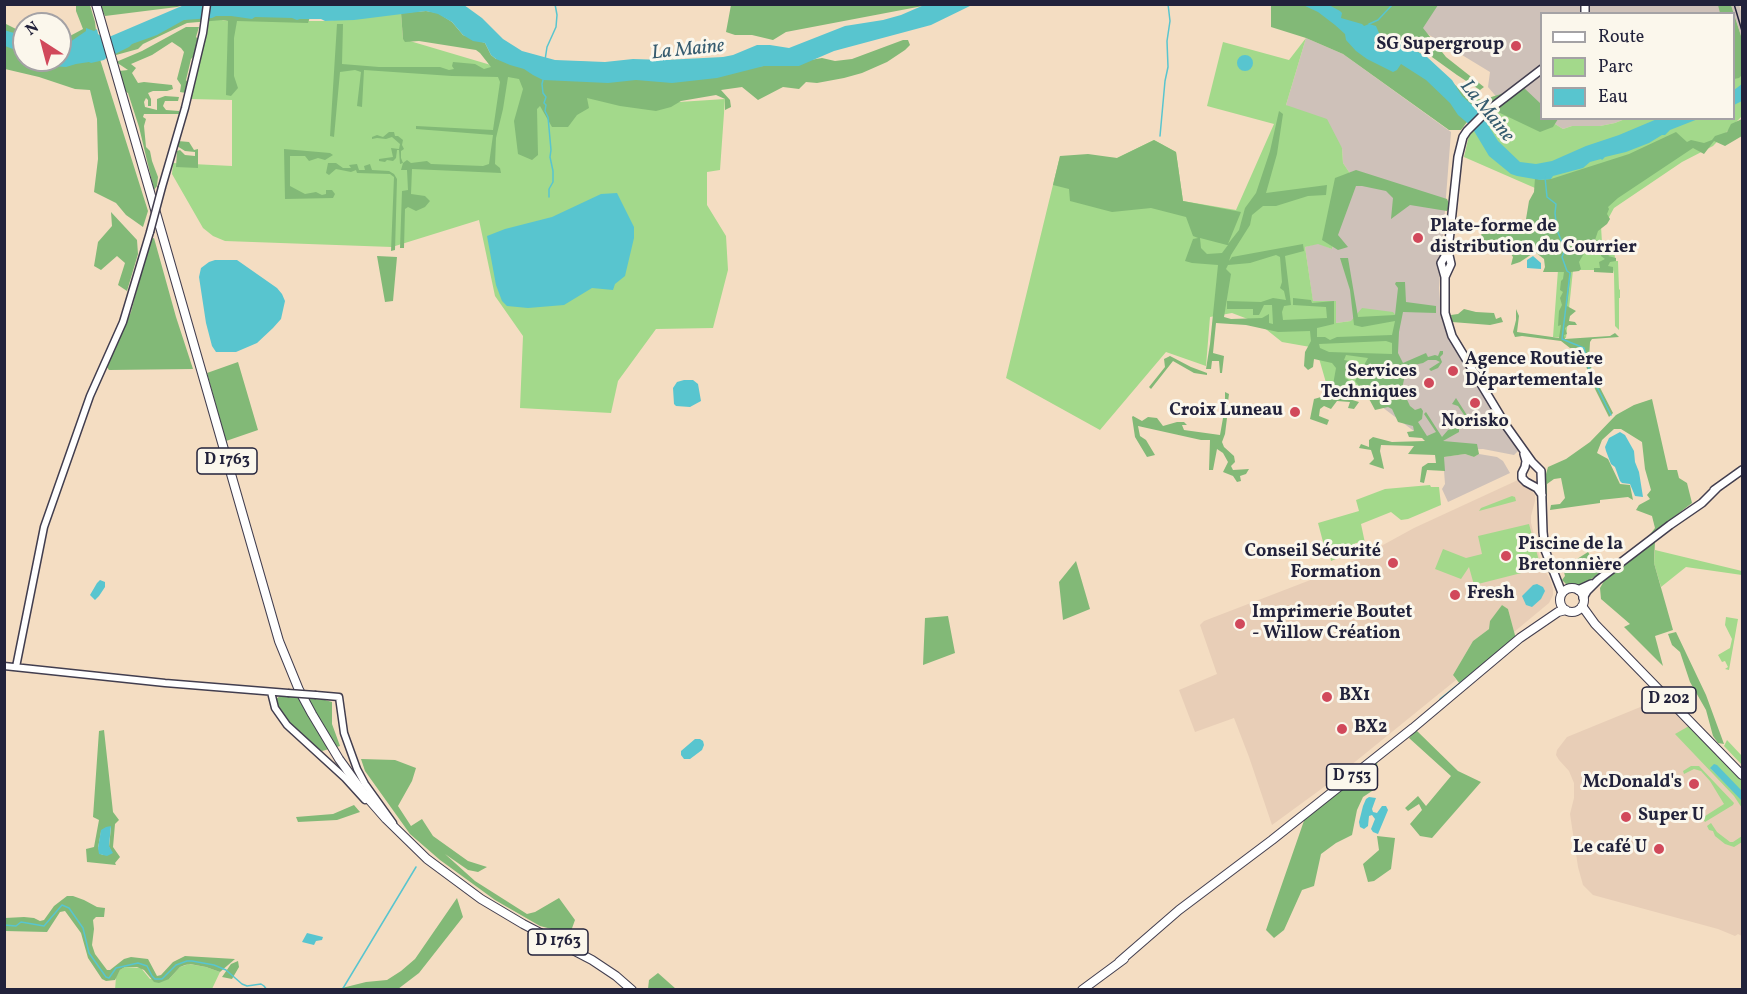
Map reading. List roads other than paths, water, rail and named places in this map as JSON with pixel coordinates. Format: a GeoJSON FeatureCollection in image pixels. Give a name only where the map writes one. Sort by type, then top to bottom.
{"type":"FeatureCollection","features":[{"type":"Feature","properties":{"kind":"main road","name":"D 1763"},"geometry":{"type":"LineString","coordinates":[[97,8],[279,641],[299,690],[324,735],[359,786],[386,819],[427,859],[481,899],[592,960],[632,990]]}},
{"type":"Feature","properties":{"kind":"main road"},"geometry":{"type":"LineString","coordinates":[[1540,71],[1486,112],[1467,131],[1461,143],[1446,263],[1444,307],[1452,336],[1470,367],[1522,449],[1541,471],[1545,550],[1552,570],[1565,591]]}},
{"type":"Feature","properties":{"kind":"main road"},"geometry":{"type":"LineString","coordinates":[[1522,449],[1526,459],[1522,478],[1537,489],[1542,496]]}},
{"type":"Feature","properties":{"kind":"main road"},"geometry":{"type":"LineString","coordinates":[[1525,467],[1534,464]]}},
{"type":"Feature","properties":{"kind":"main road"},"geometry":{"type":"LineString","coordinates":[[1580,605],[1587,591],[1598,580],[1743,470]]}},
{"type":"Feature","properties":{"kind":"main road"},"geometry":{"type":"LineString","coordinates":[[1530,484],[1540,479]]}},
{"type":"Feature","properties":{"kind":"main road"},"geometry":{"type":"LineString","coordinates":[[1565,591],[1578,590],[1598,580]]}},
{"type":"Feature","properties":{"kind":"main road"},"geometry":{"type":"LineString","coordinates":[[1578,590],[1580,605]]}},
{"type":"Feature","properties":{"kind":"main road"},"geometry":{"type":"LineString","coordinates":[[1565,591],[1560,601],[1563,607],[1580,605]]}},
{"type":"Feature","properties":{"kind":"main road","name":"D 202"},"geometry":{"type":"LineString","coordinates":[[1580,605],[1595,624],[1743,775]]}},
{"type":"Feature","properties":{"kind":"main road","name":"D 753"},"geometry":{"type":"LineString","coordinates":[[1088,990],[1179,910],[1350,779],[1520,638],[1563,607]]}},
{"type":"Feature","properties":{"kind":"main road","name":"D 753"},"geometry":{"type":"LineString","coordinates":[[1082,990],[1110,970]]}},
{"type":"Feature","properties":{"kind":"street"},"geometry":{"type":"LineString","coordinates":[[16,667],[44,527],[90,396],[123,322],[185,108],[207,4]]}},
{"type":"Feature","properties":{"kind":"street"},"geometry":{"type":"LineString","coordinates":[[4,666],[165,683],[339,697],[344,733],[350,753],[364,784],[394,827]]}},
{"type":"Feature","properties":{"kind":"street"},"geometry":{"type":"LineString","coordinates":[[271,692],[275,708],[295,734],[345,778],[381,818],[386,819]]}},
{"type":"Feature","properties":{"kind":"water"},"geometry":{"type":"Polygon","coordinates":[[[184,5],[464,5],[482,18],[503,39],[522,51],[555,60],[605,62],[633,59],[665,60],[723,57],[757,45],[789,48],[845,26],[883,20],[924,5],[972,5],[931,25],[834,51],[799,66],[764,66],[717,78],[672,83],[636,80],[608,83],[543,80],[524,69],[496,59],[491,55],[485,43],[473,41],[463,35],[452,22],[438,14],[426,11],[354,20],[325,21],[255,17],[252,19],[216,16],[184,20],[157,35],[111,54],[104,60],[72,65],[72,41],[86,31],[86,28],[94,31],[97,29],[98,34],[102,37],[109,37],[184,5]]]}},
{"type":"Feature","properties":{"kind":"water"},"geometry":{"type":"Polygon","coordinates":[[[1303,5],[1329,5],[1342,13],[1341,18],[1364,26],[1369,24],[1376,26],[1379,36],[1385,41],[1388,42],[1391,37],[1427,57],[1452,80],[1462,96],[1480,112],[1498,141],[1520,162],[1536,164],[1552,161],[1655,120],[1695,120],[1670,130],[1649,143],[1590,162],[1583,168],[1553,176],[1551,179],[1540,180],[1517,176],[1511,174],[1489,156],[1471,126],[1426,80],[1401,64],[1393,72],[1367,59],[1346,40],[1345,34],[1318,12],[1303,5]]]}},
{"type":"Feature","properties":{"kind":"water"},"geometry":{"type":"Polygon","coordinates":[[[4,30],[12,32],[12,49],[5,46],[4,30]]]}},
{"type":"Feature","properties":{"kind":"water"},"geometry":{"type":"Polygon","coordinates":[[[1242,55],[1248,55],[1253,63],[1251,69],[1242,71],[1237,66],[1237,60],[1242,55]]]}},
{"type":"Feature","properties":{"kind":"water"},"geometry":{"type":"Polygon","coordinates":[[[1742,84],[1742,101],[1735,104],[1735,89],[1742,84]]]}},
{"type":"Feature","properties":{"kind":"water"},"geometry":{"type":"Polygon","coordinates":[[[617,193],[634,227],[634,238],[625,276],[615,284],[613,290],[592,288],[564,305],[528,308],[507,306],[502,301],[496,285],[487,236],[552,217],[601,194],[617,193]]]}},
{"type":"Feature","properties":{"kind":"water"},"geometry":{"type":"Polygon","coordinates":[[[1533,256],[1541,263],[1541,269],[1527,268],[1527,260],[1533,256]]]}},
{"type":"Feature","properties":{"kind":"water"},"geometry":{"type":"Polygon","coordinates":[[[215,260],[237,260],[277,288],[285,301],[281,319],[273,328],[257,343],[236,352],[216,352],[212,346],[206,323],[199,277],[201,268],[215,260]]]}},
{"type":"Feature","properties":{"kind":"water"},"geometry":{"type":"Polygon","coordinates":[[[693,380],[698,384],[701,401],[690,407],[674,404],[673,388],[677,382],[693,380]]]}},
{"type":"Feature","properties":{"kind":"water"},"geometry":{"type":"Polygon","coordinates":[[[1620,432],[1625,435],[1634,451],[1643,497],[1635,496],[1630,484],[1620,481],[1606,451],[1605,447],[1609,438],[1620,432]]]}},
{"type":"Feature","properties":{"kind":"water"},"geometry":{"type":"Polygon","coordinates":[[[100,580],[105,582],[105,587],[95,600],[90,595],[100,580]]]}},
{"type":"Feature","properties":{"kind":"water"},"geometry":{"type":"Polygon","coordinates":[[[1537,584],[1545,591],[1541,599],[1532,607],[1526,605],[1522,596],[1537,584]]]}},
{"type":"Feature","properties":{"kind":"water"},"geometry":{"type":"Polygon","coordinates":[[[695,739],[703,741],[702,750],[690,759],[684,759],[681,751],[695,739]]]}},
{"type":"Feature","properties":{"kind":"water"},"geometry":{"type":"Polygon","coordinates":[[[1714,764],[1742,791],[1742,801],[1710,768],[1714,764]]]}},
{"type":"Feature","properties":{"kind":"water"},"geometry":{"type":"Polygon","coordinates":[[[1369,797],[1376,798],[1373,812],[1377,813],[1382,806],[1386,806],[1388,810],[1378,834],[1371,829],[1375,819],[1372,815],[1369,816],[1368,826],[1364,829],[1360,827],[1363,806],[1369,797]]]}},
{"type":"Feature","properties":{"kind":"water"},"geometry":{"type":"Polygon","coordinates":[[[111,826],[109,846],[113,853],[107,856],[99,854],[101,830],[111,826]]]}},
{"type":"Feature","properties":{"kind":"water"},"geometry":{"type":"Polygon","coordinates":[[[307,933],[323,937],[322,940],[316,941],[314,945],[302,942],[307,933]]]}},
{"type":"Feature","properties":{"kind":"waterway"},"geometry":{"type":"LineString","coordinates":[[545,60],[547,47],[556,27],[555,4]]}},
{"type":"Feature","properties":{"kind":"waterway"},"geometry":{"type":"LineString","coordinates":[[1160,136],[1168,67],[1167,41],[1170,21],[1168,4]]}},
{"type":"Feature","properties":{"kind":"waterway"},"geometry":{"type":"LineString","coordinates":[[1369,24],[1378,20],[1393,4]]}},
{"type":"Feature","properties":{"kind":"waterway"},"geometry":{"type":"LineString","coordinates":[[543,80],[553,171],[549,197]]}},
{"type":"Feature","properties":{"kind":"waterway"},"geometry":{"type":"LineString","coordinates":[[1545,177],[1547,197],[1556,204],[1557,230],[1565,250],[1562,257],[1570,273],[1562,339],[1584,348],[1590,373],[1611,415]]}},
{"type":"Feature","properties":{"kind":"waterway"},"geometry":{"type":"LineString","coordinates":[[1440,699],[1475,671]]}},
{"type":"Feature","properties":{"kind":"waterway"},"geometry":{"type":"LineString","coordinates":[[342,990],[416,867]]}},
{"type":"Feature","properties":{"kind":"waterway"},"geometry":{"type":"LineString","coordinates":[[4,925],[16,926],[21,922],[44,926],[62,905],[69,908],[83,928],[89,953],[106,977],[109,978],[116,968],[138,963],[147,966],[155,979],[162,979],[176,965],[192,961],[214,965],[226,970],[242,984],[247,986],[261,984],[267,990]]}},
{"type":"Feature","properties":{"kind":"railway"},"geometry":{"type":"LineString","coordinates":[[1734,4],[1742,31]]}},
{"type":"Feature","properties":{"kind":"place","name":"SG Supergroup"},"geometry":{"type":"Point","coordinates":[1516,46]}},
{"type":"Feature","properties":{"kind":"place","name":"Plate-forme de distribution du Courrier"},"geometry":{"type":"Point","coordinates":[1418,238]}},
{"type":"Feature","properties":{"kind":"place","name":"Agence Routière Départementale"},"geometry":{"type":"Point","coordinates":[1453,371]}},
{"type":"Feature","properties":{"kind":"place","name":"Services Techniques"},"geometry":{"type":"Point","coordinates":[1429,383]}},
{"type":"Feature","properties":{"kind":"place","name":"Norisko"},"geometry":{"type":"Point","coordinates":[1475,403]}},
{"type":"Feature","properties":{"kind":"place","name":"Croix Luneau"},"geometry":{"type":"Point","coordinates":[1295,412]}},
{"type":"Feature","properties":{"kind":"place","name":"Piscine de la Bretonnière"},"geometry":{"type":"Point","coordinates":[1506,556]}},
{"type":"Feature","properties":{"kind":"place","name":"Conseil Sécurité Formation"},"geometry":{"type":"Point","coordinates":[1393,563]}},
{"type":"Feature","properties":{"kind":"place","name":"Fresh"},"geometry":{"type":"Point","coordinates":[1455,595]}},
{"type":"Feature","properties":{"kind":"place","name":"Imprimerie Boutet - Willow Création"},"geometry":{"type":"Point","coordinates":[1240,624]}},
{"type":"Feature","properties":{"kind":"place","name":"BX1"},"geometry":{"type":"Point","coordinates":[1327,697]}},
{"type":"Feature","properties":{"kind":"place","name":"BX2"},"geometry":{"type":"Point","coordinates":[1342,729]}},
{"type":"Feature","properties":{"kind":"place","name":"McDonald's"},"geometry":{"type":"Point","coordinates":[1694,784]}},
{"type":"Feature","properties":{"kind":"place","name":"Super U"},"geometry":{"type":"Point","coordinates":[1626,817]}},
{"type":"Feature","properties":{"kind":"place","name":"Le café U"},"geometry":{"type":"Point","coordinates":[1659,849]}},
{"type":"Feature","properties":{"kind":"water label","name":"La Maine"},"geometry":{"type":"Point","coordinates":[688,51]}},
{"type":"Feature","properties":{"kind":"water label","name":"La Maine"},"geometry":{"type":"Point","coordinates":[1486,112]}}]}
